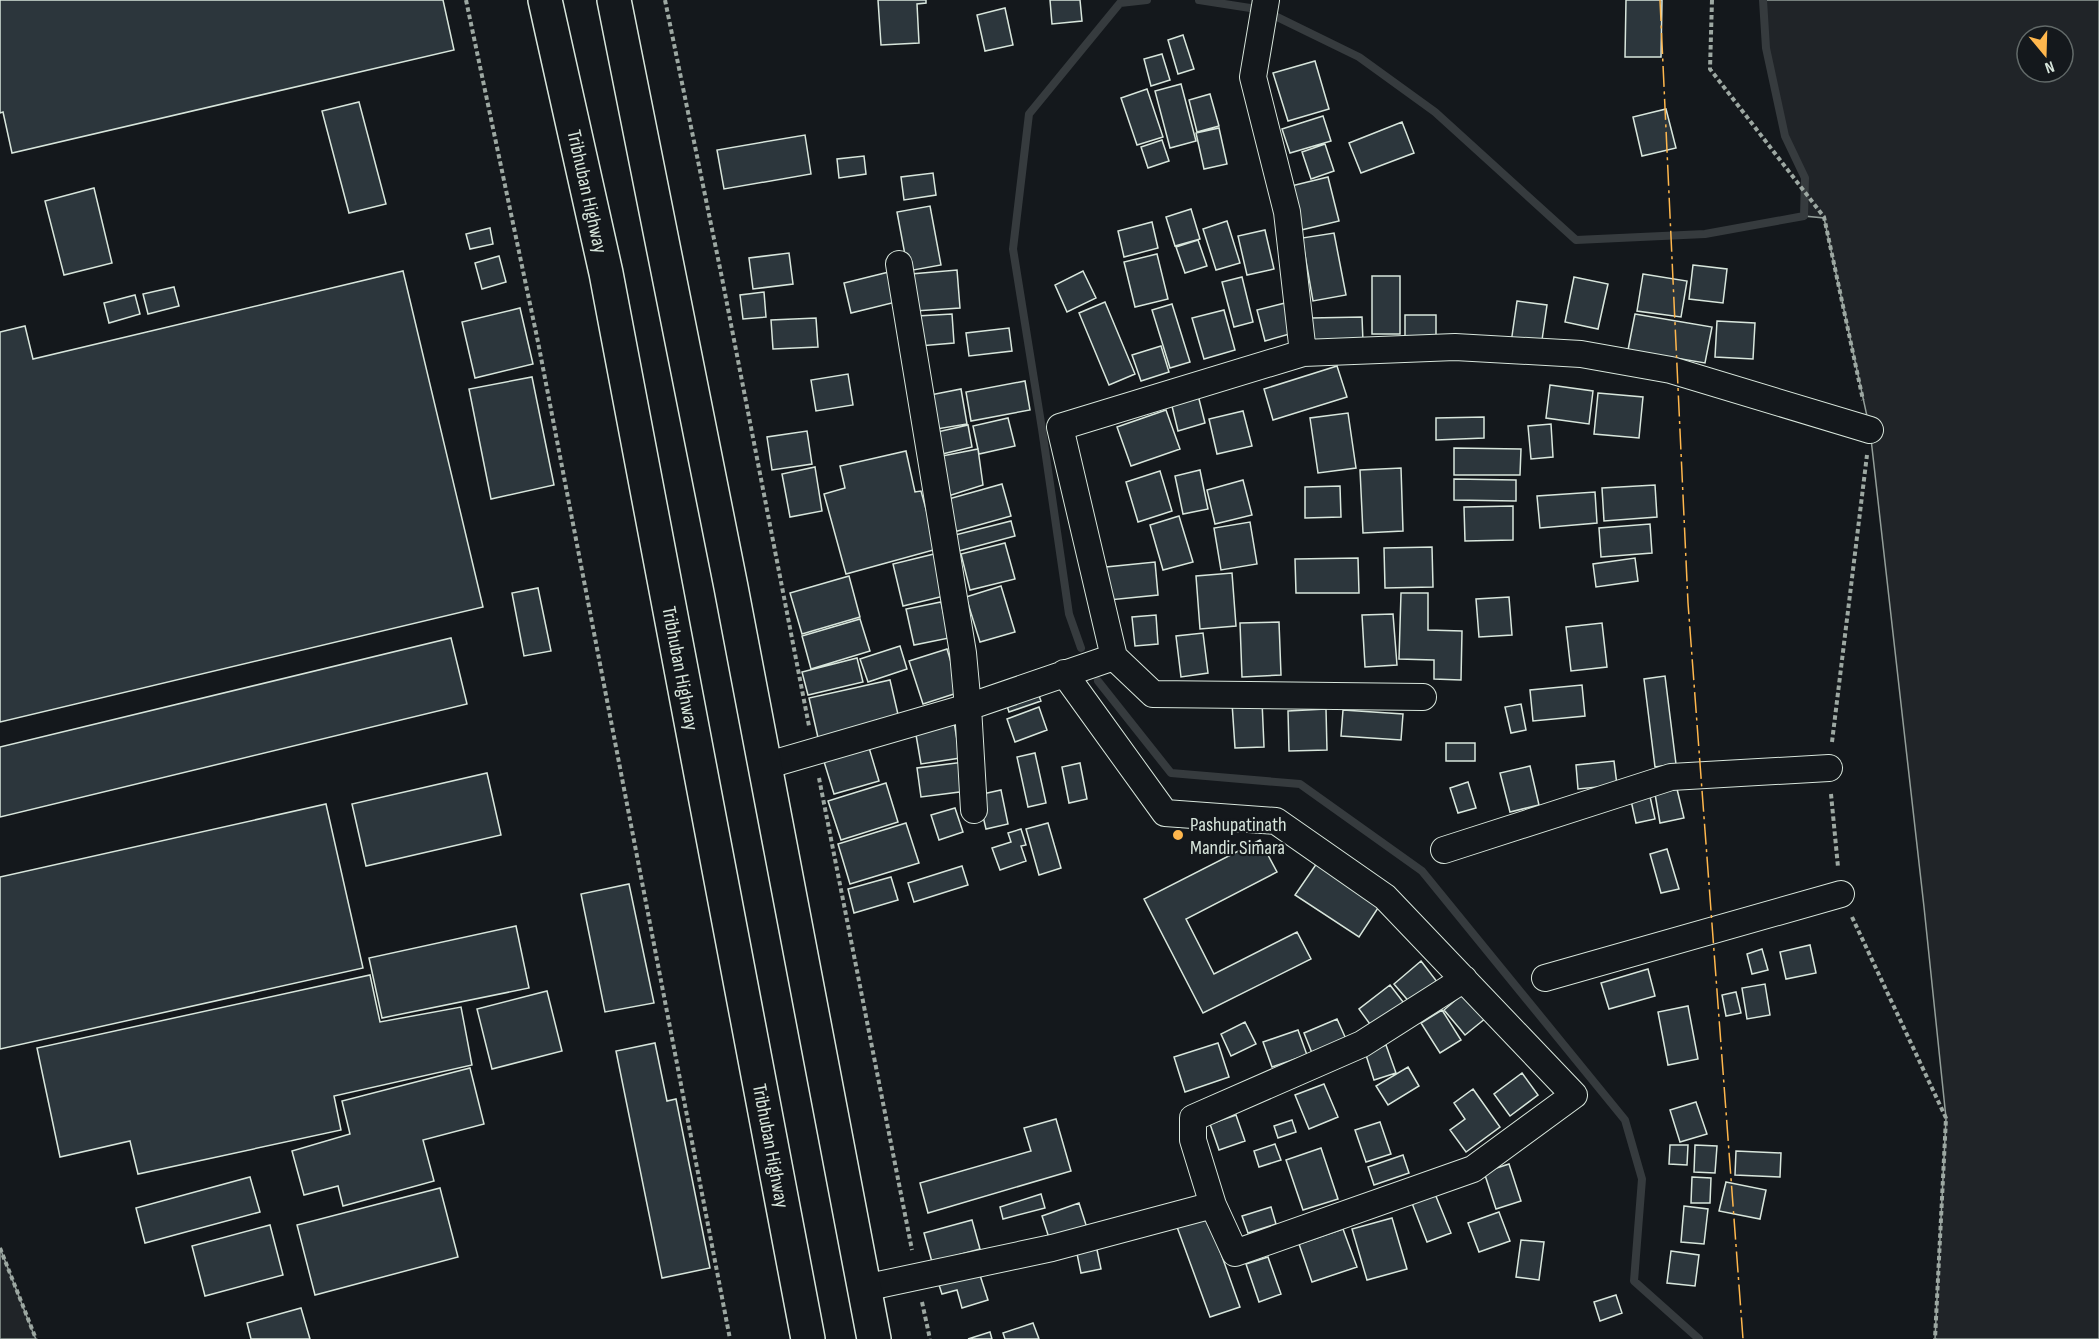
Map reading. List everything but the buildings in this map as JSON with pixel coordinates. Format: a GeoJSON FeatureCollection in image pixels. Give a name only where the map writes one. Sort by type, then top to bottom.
{"type":"FeatureCollection","features":[{"type":"Feature","properties":{"kind":"highway","name":"Tribhuban Highway"},"geometry":{"type":"LineString","coordinates":[[545,0],[614,315],[808,1339]]}},
{"type":"Feature","properties":{"kind":"highway"},"geometry":{"type":"LineString","coordinates":[[614,0],[729,575],[874,1339]]}},
{"type":"Feature","properties":{"kind":"street"},"geometry":{"type":"LineString","coordinates":[[1266,0],[1253,77],[1287,212],[1303,353]]}},
{"type":"Feature","properties":{"kind":"street"},"geometry":{"type":"LineString","coordinates":[[900,264],[963,653],[974,810]]}},
{"type":"Feature","properties":{"kind":"street"},"geometry":{"type":"LineString","coordinates":[[1423,698],[1153,694],[1114,657],[1060,428],[1303,353],[1455,347],[1581,354],[1671,370],[1870,430]]}},
{"type":"Feature","properties":{"kind":"street"},"geometry":{"type":"LineString","coordinates":[[765,766],[968,707],[1114,657]]}},
{"type":"Feature","properties":{"kind":"street"},"geometry":{"type":"LineString","coordinates":[[1064,673],[1165,813],[1276,821],[1385,897],[1464,979],[1574,1095],[1473,1169],[1235,1253],[1213,1205],[1193,1140],[1193,1118],[1362,1044],[1464,979]]}},
{"type":"Feature","properties":{"kind":"street"},"geometry":{"type":"LineString","coordinates":[[1444,850],[1671,777],[1828,768]]}},
{"type":"Feature","properties":{"kind":"street"},"geometry":{"type":"LineString","coordinates":[[1545,978],[1841,894]]}},
{"type":"Feature","properties":{"kind":"street"},"geometry":{"type":"LineString","coordinates":[[864,1288],[1052,1248],[1213,1205]]}},
{"type":"Feature","properties":{"kind":"path"},"geometry":{"type":"LineString","coordinates":[[466,0],[538,342],[730,1339]]}},
{"type":"Feature","properties":{"kind":"path"},"geometry":{"type":"LineString","coordinates":[[665,0],[722,278],[930,1339]]}},
{"type":"Feature","properties":{"kind":"path"},"geometry":{"type":"LineString","coordinates":[[1712,0],[1710,69],[1824,217],[1870,430],[1828,768],[1841,894],[1946,1118],[1935,1339]]}},
{"type":"Feature","properties":{"kind":"path"},"geometry":{"type":"LineString","coordinates":[[0,1248],[36,1339]]}},
{"type":"Feature","properties":{"kind":"shaded area"},"geometry":{"type":"Polygon","coordinates":[[[1763,0],[2099,0],[2099,1339],[1935,1339],[1946,1118],[1870,430],[1824,218],[1804,216],[1805,178],[1785,136],[1766,48],[1763,0]]]}},
{"type":"Feature","properties":{"kind":"shaded area"},"geometry":{"type":"Polygon","coordinates":[[[0,1248],[34,1335],[36,1339],[0,1339],[0,1248]]]}},
{"type":"Feature","properties":{"kind":"waterway"},"geometry":{"type":"LineString","coordinates":[[1081,648],[1069,614],[1013,249],[1029,114],[1120,3],[1147,0]]}},
{"type":"Feature","properties":{"kind":"waterway"},"geometry":{"type":"LineString","coordinates":[[1199,0],[1263,10],[1359,57],[1435,112],[1576,240],[1705,234],[1804,216],[1805,178],[1785,136],[1766,48],[1763,0]]}},
{"type":"Feature","properties":{"kind":"waterway"},"geometry":{"type":"LineString","coordinates":[[1098,681],[1171,773],[1300,784],[1422,871],[1625,1120],[1642,1179],[1634,1281],[1699,1339]]}},
{"type":"Feature","properties":{"kind":"power"},"geometry":{"type":"LineString","coordinates":[[1660,0],[1688,603],[1743,1339]]}},
{"type":"Feature","properties":{"kind":"place","name":"Pashupatinath Mandir Simara"},"geometry":{"type":"Point","coordinates":[1178,835]}}]}
